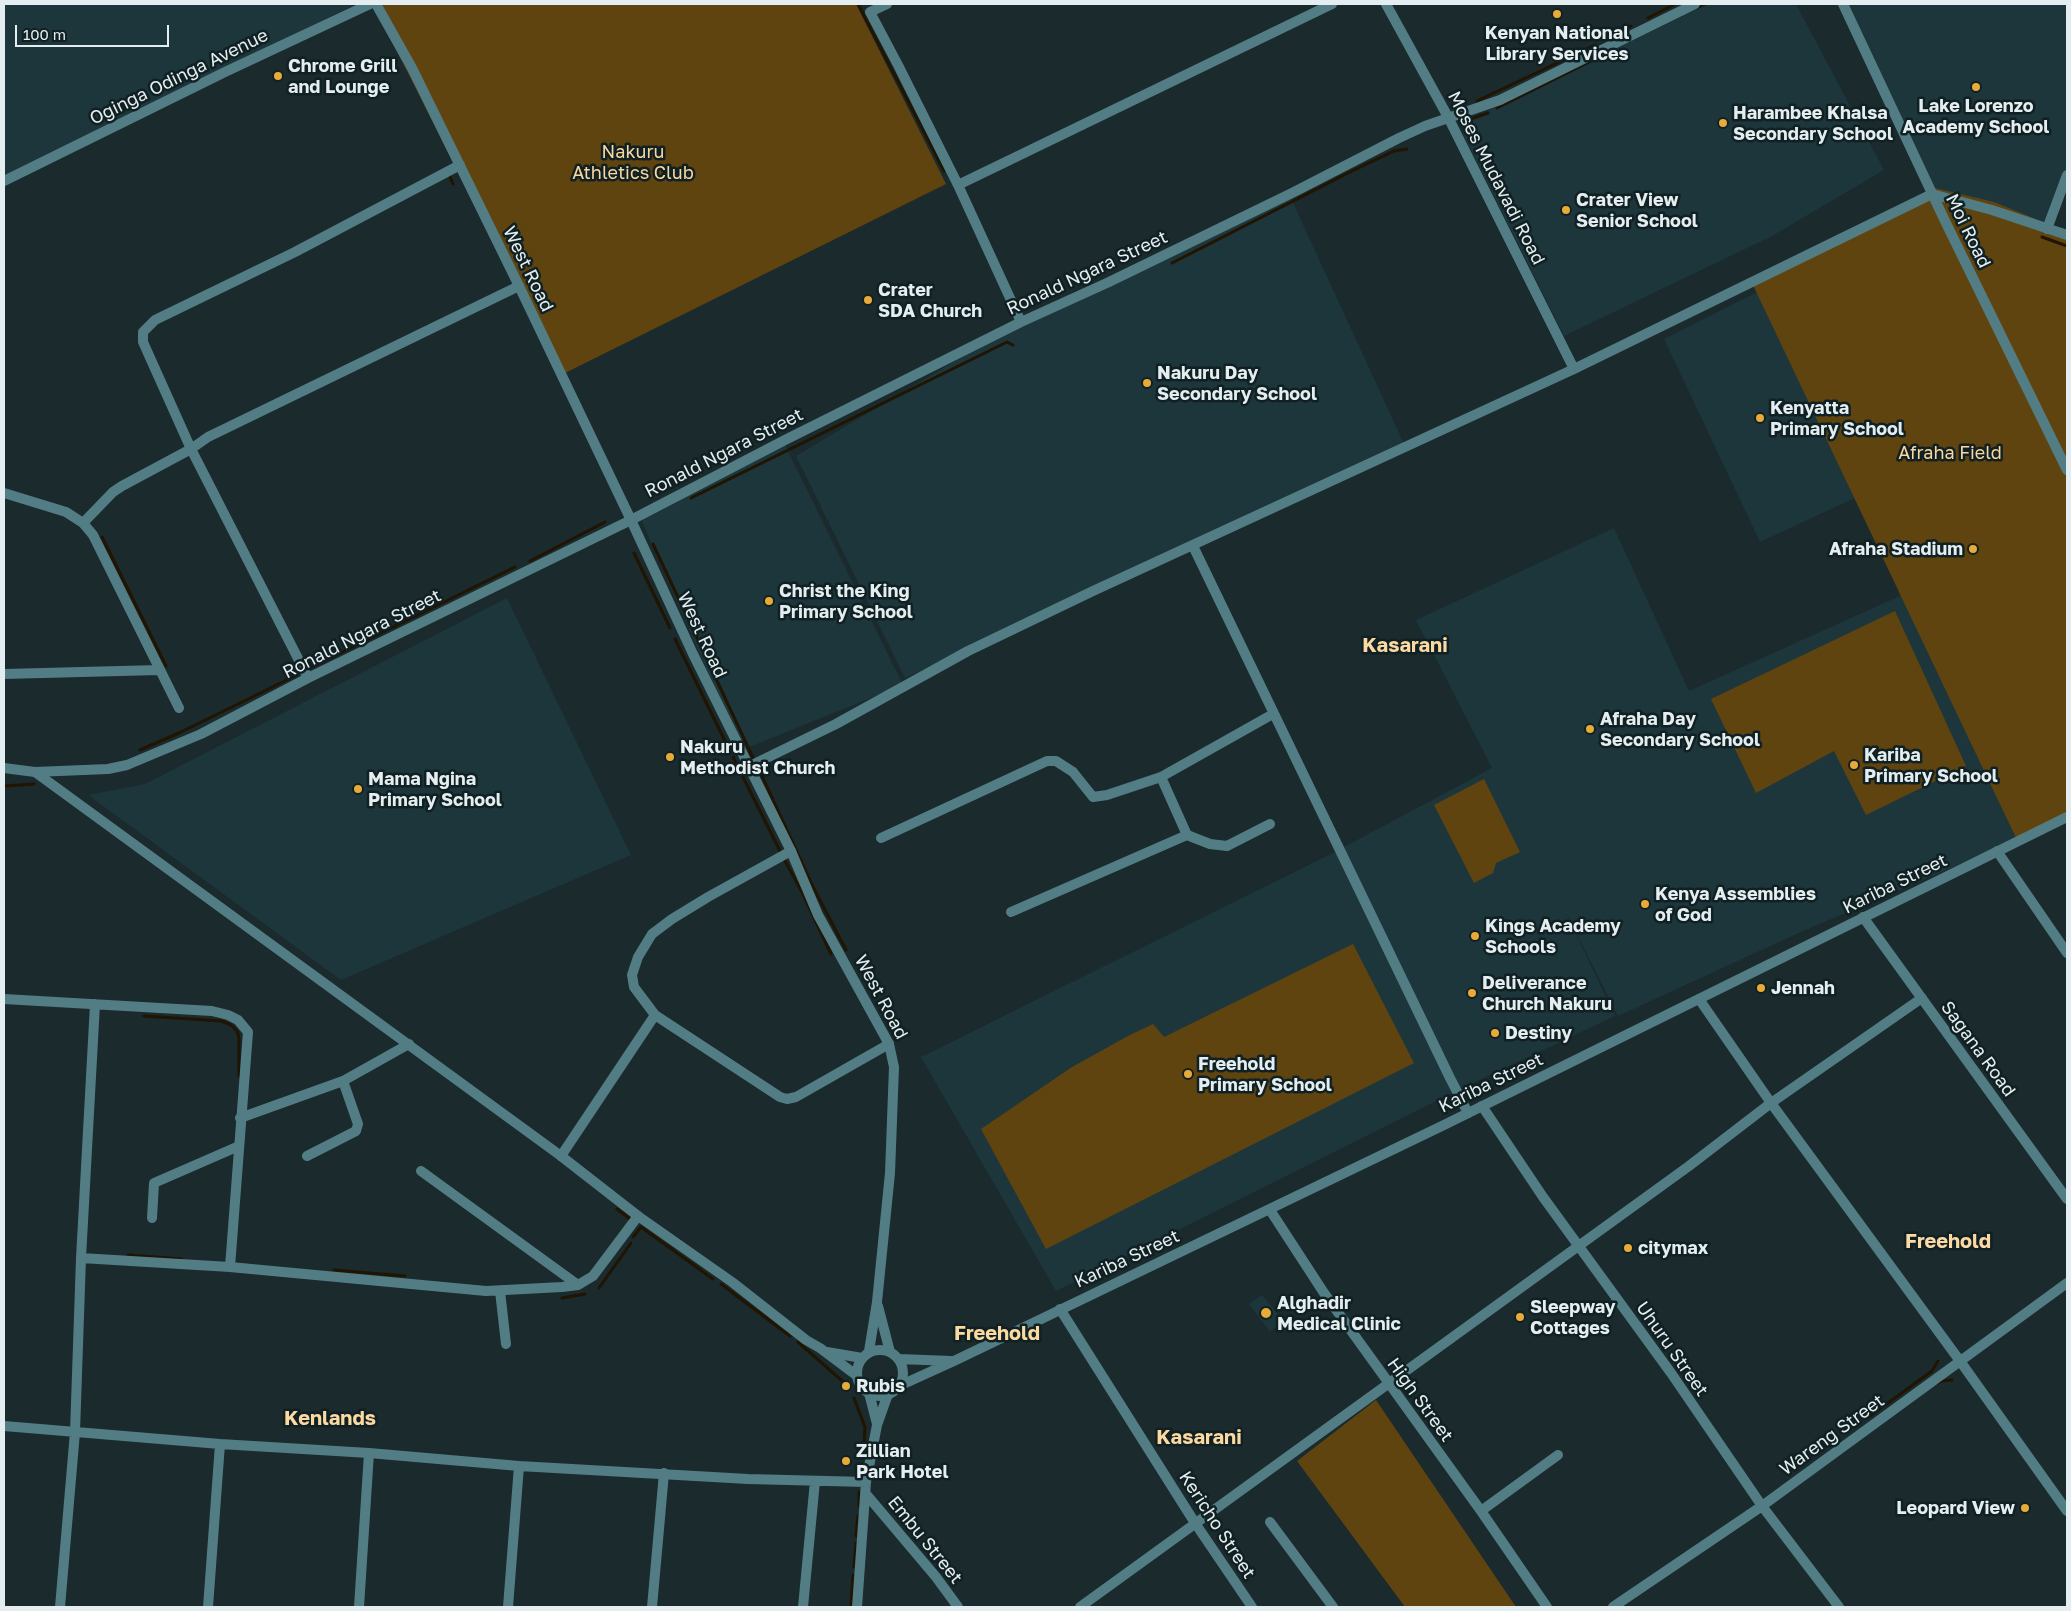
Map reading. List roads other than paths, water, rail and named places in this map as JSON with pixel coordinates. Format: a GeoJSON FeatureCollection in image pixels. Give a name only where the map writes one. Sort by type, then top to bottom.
{"type":"FeatureCollection","features":[{"type":"Feature","properties":{"kind":"street","name":"Oginga Odinga Avenue"},"geometry":{"type":"LineString","coordinates":[[4,181],[225,72],[370,4]]}},
{"type":"Feature","properties":{"kind":"street","name":"West Road"},"geometry":{"type":"LineString","coordinates":[[376,4],[412,68],[460,165],[631,520],[689,646],[791,851],[818,915],[890,1044],[894,1067],[890,1173],[877,1302],[865,1354]]}},
{"type":"Feature","properties":{"kind":"street"},"geometry":{"type":"LineString","coordinates":[[887,4],[867,8],[898,65],[958,185],[1021,322]]}},
{"type":"Feature","properties":{"kind":"street"},"geometry":{"type":"LineString","coordinates":[[958,185],[1332,4]]}},
{"type":"Feature","properties":{"kind":"street","name":"Moses Mudavadi Road"},"geometry":{"type":"LineString","coordinates":[[1386,4],[1448,117],[1574,369]]}},
{"type":"Feature","properties":{"kind":"street","name":"Ronald Ngara Street"},"geometry":{"type":"LineString","coordinates":[[4,768],[36,772],[108,769],[126,766],[201,734],[308,678],[631,520],[1021,322],[1118,278],[1285,197],[1399,138],[1448,117],[1500,100],[1695,4]]}},
{"type":"Feature","properties":{"kind":"street","name":"Moi Road"},"geometry":{"type":"LineString","coordinates":[[1843,4],[1932,194],[2067,470]]}},
{"type":"Feature","properties":{"kind":"street"},"geometry":{"type":"LineString","coordinates":[[308,678],[191,449],[142,336],[146,327],[155,320],[295,252],[460,165]]}},
{"type":"Feature","properties":{"kind":"street"},"geometry":{"type":"LineString","coordinates":[[2048,229],[2067,175]]}},
{"type":"Feature","properties":{"kind":"street"},"geometry":{"type":"LineString","coordinates":[[748,767],[836,724],[968,651],[1093,591],[1574,369],[1932,194],[1992,210],[2067,235]]}},
{"type":"Feature","properties":{"kind":"street"},"geometry":{"type":"LineString","coordinates":[[83,523],[113,492],[208,438],[518,286]]}},
{"type":"Feature","properties":{"kind":"street"},"geometry":{"type":"LineString","coordinates":[[4,493],[66,512],[83,523],[93,535],[179,708]]}},
{"type":"Feature","properties":{"kind":"street"},"geometry":{"type":"LineString","coordinates":[[1193,546],[1468,1113]]}},
{"type":"Feature","properties":{"kind":"street"},"geometry":{"type":"LineString","coordinates":[[4,674],[159,670]]}},
{"type":"Feature","properties":{"kind":"street"},"geometry":{"type":"LineString","coordinates":[[882,838],[1038,763],[1048,760],[1056,761],[1073,772],[1093,797],[1108,795],[1161,777],[1274,714]]}},
{"type":"Feature","properties":{"kind":"street"},"geometry":{"type":"LineString","coordinates":[[36,772],[409,1044],[561,1156],[638,1216],[732,1282],[806,1340],[826,1352],[856,1375]]}},
{"type":"Feature","properties":{"kind":"street"},"geometry":{"type":"LineString","coordinates":[[1161,777],[1187,835],[1210,844],[1227,846],[1270,824]]}},
{"type":"Feature","properties":{"kind":"street","name":"Kariba Street"},"geometry":{"type":"LineString","coordinates":[[899,1386],[1270,1210],[2067,816]]}},
{"type":"Feature","properties":{"kind":"street"},"geometry":{"type":"LineString","coordinates":[[1011,912],[1187,835]]}},
{"type":"Feature","properties":{"kind":"street"},"geometry":{"type":"LineString","coordinates":[[791,851],[708,897],[652,934],[638,957],[634,968],[632,980],[640,996],[655,1015],[780,1097],[787,1099],[796,1097],[890,1044]]}},
{"type":"Feature","properties":{"kind":"street"},"geometry":{"type":"LineString","coordinates":[[1997,851],[2067,953]]}},
{"type":"Feature","properties":{"kind":"street","name":"Sagana Road"},"geometry":{"type":"LineString","coordinates":[[1863,917],[2067,1199]]}},
{"type":"Feature","properties":{"kind":"street"},"geometry":{"type":"LineString","coordinates":[[1080,1607],[1689,1166],[1771,1103],[1922,998]]}},
{"type":"Feature","properties":{"kind":"street"},"geometry":{"type":"LineString","coordinates":[[4,999],[212,1011],[238,1020],[248,1032],[230,1267]]}},
{"type":"Feature","properties":{"kind":"street"},"geometry":{"type":"LineString","coordinates":[[1699,999],[1771,1103],[1960,1360],[2067,1511]]}},
{"type":"Feature","properties":{"kind":"street"},"geometry":{"type":"LineString","coordinates":[[60,1607],[75,1432],[95,1004]]}},
{"type":"Feature","properties":{"kind":"street"},"geometry":{"type":"LineString","coordinates":[[561,1156],[655,1015]]}},
{"type":"Feature","properties":{"kind":"street"},"geometry":{"type":"LineString","coordinates":[[240,1118],[343,1081],[409,1044]]}},
{"type":"Feature","properties":{"kind":"street"},"geometry":{"type":"LineString","coordinates":[[307,1156],[356,1131],[358,1124],[343,1081]]}},
{"type":"Feature","properties":{"kind":"street","name":"Uhuru Street"},"geometry":{"type":"LineString","coordinates":[[1482,1106],[1543,1197],[1671,1373],[1762,1506],[1839,1607]]}},
{"type":"Feature","properties":{"kind":"street"},"geometry":{"type":"LineString","coordinates":[[152,1218],[154,1183],[239,1146]]}},
{"type":"Feature","properties":{"kind":"street"},"geometry":{"type":"LineString","coordinates":[[421,1171],[578,1284]]}},
{"type":"Feature","properties":{"kind":"street","name":"High Street"},"geometry":{"type":"LineString","coordinates":[[1270,1210],[1324,1293],[1388,1385],[1481,1511],[1547,1607]]}},
{"type":"Feature","properties":{"kind":"street"},"geometry":{"type":"LineString","coordinates":[[82,1258],[230,1267],[486,1291],[562,1287],[578,1284],[593,1276],[638,1216]]}},
{"type":"Feature","properties":{"kind":"street","name":"Wareng Street"},"geometry":{"type":"LineString","coordinates":[[1613,1607],[1762,1506],[2067,1283]]}},
{"type":"Feature","properties":{"kind":"street"},"geometry":{"type":"LineString","coordinates":[[500,1291],[506,1344]]}},
{"type":"Feature","properties":{"kind":"street","name":"West Road"},"geometry":{"type":"LineString","coordinates":[[877,1302],[890,1352]]}},
{"type":"Feature","properties":{"kind":"street","name":"Kericho Street"},"geometry":{"type":"LineString","coordinates":[[1060,1309],[1195,1522],[1252,1607]]}},
{"type":"Feature","properties":{"kind":"street"},"geometry":{"type":"LineString","coordinates":[[826,1352],[865,1354],[880,1349],[890,1352],[899,1360],[903,1373],[899,1386],[888,1394],[875,1396],[860,1386],[856,1375],[858,1363],[865,1354]]}},
{"type":"Feature","properties":{"kind":"street"},"geometry":{"type":"LineString","coordinates":[[899,1360],[954,1361]]}},
{"type":"Feature","properties":{"kind":"street"},"geometry":{"type":"LineString","coordinates":[[869,1393],[877,1425]]}},
{"type":"Feature","properties":{"kind":"street"},"geometry":{"type":"LineString","coordinates":[[857,1607],[866,1482],[877,1425],[888,1394]]}},
{"type":"Feature","properties":{"kind":"street"},"geometry":{"type":"LineString","coordinates":[[4,1426],[518,1466],[748,1479],[866,1482]]}},
{"type":"Feature","properties":{"kind":"street"},"geometry":{"type":"LineString","coordinates":[[208,1607],[220,1444]]}},
{"type":"Feature","properties":{"kind":"street"},"geometry":{"type":"LineString","coordinates":[[359,1607],[369,1454]]}},
{"type":"Feature","properties":{"kind":"street"},"geometry":{"type":"LineString","coordinates":[[1481,1511],[1558,1455]]}},
{"type":"Feature","properties":{"kind":"street"},"geometry":{"type":"LineString","coordinates":[[508,1607],[518,1466]]}},
{"type":"Feature","properties":{"kind":"street"},"geometry":{"type":"LineString","coordinates":[[652,1607],[664,1473]]}},
{"type":"Feature","properties":{"kind":"street"},"geometry":{"type":"LineString","coordinates":[[803,1607],[815,1481]]}},
{"type":"Feature","properties":{"kind":"street","name":"Embu Street"},"geometry":{"type":"LineString","coordinates":[[866,1494],[936,1577],[958,1607]]}},
{"type":"Feature","properties":{"kind":"street"},"geometry":{"type":"LineString","coordinates":[[1270,1522],[1333,1607]]}},
{"type":"Feature","properties":{"kind":"waterway"},"geometry":{"type":"LineString","coordinates":[[858,4],[944,171]]}},
{"type":"Feature","properties":{"kind":"waterway"},"geometry":{"type":"LineString","coordinates":[[1648,18],[1675,4]]}},
{"type":"Feature","properties":{"kind":"waterway"},"geometry":{"type":"LineString","coordinates":[[1696,8],[1705,4]]}},
{"type":"Feature","properties":{"kind":"waterway"},"geometry":{"type":"LineString","coordinates":[[1606,39],[1631,26]]}},
{"type":"Feature","properties":{"kind":"waterway"},"geometry":{"type":"LineString","coordinates":[[1477,101],[1595,45]]}},
{"type":"Feature","properties":{"kind":"waterway"},"geometry":{"type":"LineString","coordinates":[[1497,108],[1599,57]]}},
{"type":"Feature","properties":{"kind":"waterway"},"geometry":{"type":"LineString","coordinates":[[1468,120],[1488,113]]}},
{"type":"Feature","properties":{"kind":"waterway"},"geometry":{"type":"LineString","coordinates":[[1172,263],[1350,172],[1394,151],[1407,149]]}},
{"type":"Feature","properties":{"kind":"waterway"},"geometry":{"type":"LineString","coordinates":[[449,174],[453,184]]}},
{"type":"Feature","properties":{"kind":"waterway"},"geometry":{"type":"LineString","coordinates":[[2042,237],[2067,246]]}},
{"type":"Feature","properties":{"kind":"waterway"},"geometry":{"type":"LineString","coordinates":[[691,498],[1007,342],[1013,345]]}},
{"type":"Feature","properties":{"kind":"waterway"},"geometry":{"type":"LineString","coordinates":[[530,561],[605,522]]}},
{"type":"Feature","properties":{"kind":"waterway"},"geometry":{"type":"LineString","coordinates":[[102,537],[166,666]]}},
{"type":"Feature","properties":{"kind":"waterway"},"geometry":{"type":"LineString","coordinates":[[653,544],[754,760]]}},
{"type":"Feature","properties":{"kind":"waterway"},"geometry":{"type":"LineString","coordinates":[[634,553],[670,628]]}},
{"type":"Feature","properties":{"kind":"waterway"},"geometry":{"type":"LineString","coordinates":[[310,668],[515,567]]}},
{"type":"Feature","properties":{"kind":"waterway"},"geometry":{"type":"LineString","coordinates":[[675,639],[726,743]]}},
{"type":"Feature","properties":{"kind":"waterway"},"geometry":{"type":"LineString","coordinates":[[140,750],[297,675]]}},
{"type":"Feature","properties":{"kind":"waterway"},"geometry":{"type":"LineString","coordinates":[[733,757],[780,851]]}},
{"type":"Feature","properties":{"kind":"waterway"},"geometry":{"type":"LineString","coordinates":[[758,767],[813,887],[846,950]]}},
{"type":"Feature","properties":{"kind":"waterway"},"geometry":{"type":"LineString","coordinates":[[4,786],[34,784]]}},
{"type":"Feature","properties":{"kind":"waterway"},"geometry":{"type":"LineString","coordinates":[[784,859],[802,892],[831,954]]}},
{"type":"Feature","properties":{"kind":"waterway"},"geometry":{"type":"LineString","coordinates":[[144,1016],[221,1021],[231,1025],[237,1031],[239,1038],[239,1076]]}},
{"type":"Feature","properties":{"kind":"waterway"},"geometry":{"type":"LineString","coordinates":[[617,1209],[630,1219]]}},
{"type":"Feature","properties":{"kind":"waterway"},"geometry":{"type":"LineString","coordinates":[[633,1237],[641,1227],[713,1279]]}},
{"type":"Feature","properties":{"kind":"waterway"},"geometry":{"type":"LineString","coordinates":[[599,1288],[631,1243]]}},
{"type":"Feature","properties":{"kind":"waterway"},"geometry":{"type":"LineString","coordinates":[[128,1255],[182,1259]]}},
{"type":"Feature","properties":{"kind":"waterway"},"geometry":{"type":"LineString","coordinates":[[334,1270],[405,1276]]}},
{"type":"Feature","properties":{"kind":"waterway"},"geometry":{"type":"LineString","coordinates":[[721,1284],[790,1336]]}},
{"type":"Feature","properties":{"kind":"waterway"},"geometry":{"type":"LineString","coordinates":[[562,1298],[585,1294]]}},
{"type":"Feature","properties":{"kind":"waterway"},"geometry":{"type":"LineString","coordinates":[[798,1342],[848,1386]]}},
{"type":"Feature","properties":{"kind":"waterway"},"geometry":{"type":"LineString","coordinates":[[1870,1416],[1932,1371],[1938,1361]]}},
{"type":"Feature","properties":{"kind":"waterway"},"geometry":{"type":"LineString","coordinates":[[1938,1383],[1952,1380]]}},
{"type":"Feature","properties":{"kind":"waterway"},"geometry":{"type":"LineString","coordinates":[[854,1398],[865,1427],[864,1443]]}},
{"type":"Feature","properties":{"kind":"waterway"},"geometry":{"type":"LineString","coordinates":[[861,1471],[862,1464]]}},
{"type":"Feature","properties":{"kind":"waterway"},"geometry":{"type":"LineString","coordinates":[[859,1492],[859,1506]]}},
{"type":"Feature","properties":{"kind":"waterway"},"geometry":{"type":"LineString","coordinates":[[856,1536],[858,1516]]}},
{"type":"Feature","properties":{"kind":"waterway"},"geometry":{"type":"LineString","coordinates":[[854,1567],[856,1543]]}},
{"type":"Feature","properties":{"kind":"waterway"},"geometry":{"type":"LineString","coordinates":[[851,1607],[853,1575]]}},
{"type":"Feature","properties":{"kind":"place","name":"Kenyan National Library Services"},"geometry":{"type":"Point","coordinates":[1557,14]}},
{"type":"Feature","properties":{"kind":"place","name":"Chrome Grill and Lounge"},"geometry":{"type":"Point","coordinates":[278,76]}},
{"type":"Feature","properties":{"kind":"place","name":"Lake Lorenzo Academy School"},"geometry":{"type":"Point","coordinates":[1976,87]}},
{"type":"Feature","properties":{"kind":"place","name":"Harambee Khalsa Secondary School"},"geometry":{"type":"Point","coordinates":[1723,123]}},
{"type":"Feature","properties":{"kind":"place","name":"Crater View Senior School"},"geometry":{"type":"Point","coordinates":[1566,210]}},
{"type":"Feature","properties":{"kind":"place","name":"Crater SDA Church"},"geometry":{"type":"Point","coordinates":[868,300]}},
{"type":"Feature","properties":{"kind":"place","name":"Nakuru Day Secondary School"},"geometry":{"type":"Point","coordinates":[1147,383]}},
{"type":"Feature","properties":{"kind":"place","name":"Kenyatta Primary School"},"geometry":{"type":"Point","coordinates":[1760,418]}},
{"type":"Feature","properties":{"kind":"place","name":"Afraha Stadium"},"geometry":{"type":"Point","coordinates":[1973,549]}},
{"type":"Feature","properties":{"kind":"place","name":"Christ the King Primary School"},"geometry":{"type":"Point","coordinates":[769,601]}},
{"type":"Feature","properties":{"kind":"place","name":"Afraha Day Secondary School"},"geometry":{"type":"Point","coordinates":[1590,729]}},
{"type":"Feature","properties":{"kind":"place","name":"Nakuru Methodist Church"},"geometry":{"type":"Point","coordinates":[670,757]}},
{"type":"Feature","properties":{"kind":"place","name":"Kariba Primary School"},"geometry":{"type":"Point","coordinates":[1854,765]}},
{"type":"Feature","properties":{"kind":"place","name":"Mama Ngina Primary School"},"geometry":{"type":"Point","coordinates":[358,789]}},
{"type":"Feature","properties":{"kind":"place","name":"Kenya Assemblies of God"},"geometry":{"type":"Point","coordinates":[1645,904]}},
{"type":"Feature","properties":{"kind":"place","name":"Kings Academy Schools"},"geometry":{"type":"Point","coordinates":[1475,936]}},
{"type":"Feature","properties":{"kind":"place","name":"Jennah"},"geometry":{"type":"Point","coordinates":[1761,988]}},
{"type":"Feature","properties":{"kind":"place","name":"Deliverance Church Nakuru"},"geometry":{"type":"Point","coordinates":[1472,993]}},
{"type":"Feature","properties":{"kind":"place","name":"Destiny"},"geometry":{"type":"Point","coordinates":[1495,1033]}},
{"type":"Feature","properties":{"kind":"place","name":"Freehold Primary School"},"geometry":{"type":"Point","coordinates":[1188,1074]}},
{"type":"Feature","properties":{"kind":"place","name":"citymax"},"geometry":{"type":"Point","coordinates":[1628,1248]}},
{"type":"Feature","properties":{"kind":"place","name":"Alghadir Medical Clinic"},"geometry":{"type":"Point","coordinates":[1266,1313]}},
{"type":"Feature","properties":{"kind":"place","name":"Sleepway Cottages"},"geometry":{"type":"Point","coordinates":[1520,1317]}},
{"type":"Feature","properties":{"kind":"place","name":"Rubis"},"geometry":{"type":"Point","coordinates":[846,1386]}},
{"type":"Feature","properties":{"kind":"place","name":"Zillian Park Hotel"},"geometry":{"type":"Point","coordinates":[846,1461]}},
{"type":"Feature","properties":{"kind":"place","name":"Leopard View"},"geometry":{"type":"Point","coordinates":[2025,1508]}},
{"type":"Feature","properties":{"kind":"district","name":"Kasarani"},"geometry":{"type":"Point","coordinates":[1405,646]}},
{"type":"Feature","properties":{"kind":"district","name":"Freehold"},"geometry":{"type":"Point","coordinates":[1948,1242]}},
{"type":"Feature","properties":{"kind":"district","name":"Freehold"},"geometry":{"type":"Point","coordinates":[997,1334]}},
{"type":"Feature","properties":{"kind":"district","name":"Kenlands"},"geometry":{"type":"Point","coordinates":[330,1419]}},
{"type":"Feature","properties":{"kind":"district","name":"Kasarani"},"geometry":{"type":"Point","coordinates":[1199,1438]}},
{"type":"Feature","properties":{"kind":"park label","name":"Nakuru Athletics Club"},"geometry":{"type":"Point","coordinates":[633,162]}},
{"type":"Feature","properties":{"kind":"park label","name":"Afraha Field"},"geometry":{"type":"Point","coordinates":[1950,453]}}]}
